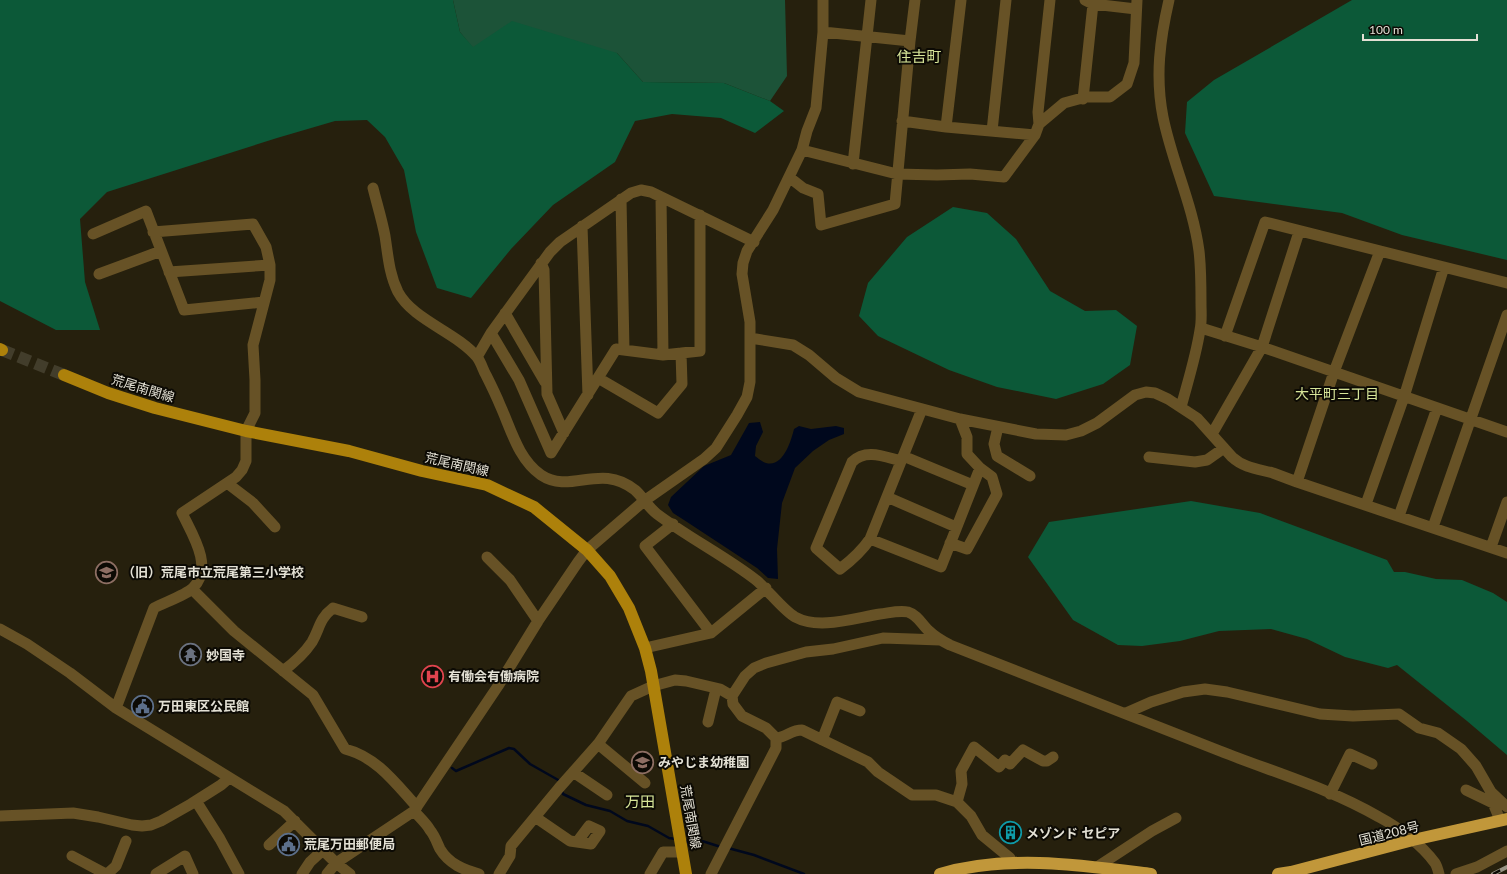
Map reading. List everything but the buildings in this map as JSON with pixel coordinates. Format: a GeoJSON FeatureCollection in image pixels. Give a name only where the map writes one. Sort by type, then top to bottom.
{"type":"FeatureCollection","features":[{"type":"Feature","properties":{"kind":"highway","name":"国道208号"},"geometry":{"type":"LineString","coordinates":[[1278,874],[1291,872],[1413,840],[1505,821]]}},
{"type":"Feature","properties":{"kind":"highway"},"geometry":{"type":"LineString","coordinates":[[940,874],[984,866],[1040,862],[1151,874]]}},
{"type":"Feature","properties":{"kind":"main road","name":"荒尾南関線"},"geometry":{"type":"LineString","coordinates":[[64,375],[108,393],[155,408],[246,430],[349,451],[422,471],[487,484],[534,507],[587,550],[610,576],[629,608],[646,648],[686,874]]}},
{"type":"Feature","properties":{"kind":"street"},"geometry":{"type":"LineString","coordinates":[[327,874],[336,863],[415,809],[498,686],[538,621],[587,550],[644,501],[704,459],[716,448],[747,397],[750,382],[750,322],[742,274],[743,263],[747,252],[773,210],[802,150],[807,131],[816,108],[823,32],[823,0]]}},
{"type":"Feature","properties":{"kind":"street"},"geometry":{"type":"LineString","coordinates":[[853,164],[871,0]]}},
{"type":"Feature","properties":{"kind":"street"},"geometry":{"type":"LineString","coordinates":[[789,177],[803,188],[818,194],[821,225],[895,204],[915,0]]}},
{"type":"Feature","properties":{"kind":"street"},"geometry":{"type":"LineString","coordinates":[[946,126],[962,0]]}},
{"type":"Feature","properties":{"kind":"street"},"geometry":{"type":"LineString","coordinates":[[992,131],[1006,0]]}},
{"type":"Feature","properties":{"kind":"street"},"geometry":{"type":"LineString","coordinates":[[802,150],[897,174],[937,176],[970,174],[1004,177],[1035,135],[1039,124],[1038,112],[1050,0]]}},
{"type":"Feature","properties":{"kind":"street"},"geometry":{"type":"LineString","coordinates":[[1170,0],[1161,35],[1158,73],[1159,93],[1163,117],[1188,200],[1199,251],[1201,278],[1201,328],[1181,406]]}},
{"type":"Feature","properties":{"kind":"street"},"geometry":{"type":"LineString","coordinates":[[1039,124],[1064,102],[1082,99],[1086,97],[1110,96],[1127,84],[1134,63],[1136,5],[1089,2],[1082,99]]}},
{"type":"Feature","properties":{"kind":"street"},"geometry":{"type":"LineString","coordinates":[[823,32],[910,41]]}},
{"type":"Feature","properties":{"kind":"street"},"geometry":{"type":"LineString","coordinates":[[902,121],[1035,135]]}},
{"type":"Feature","properties":{"kind":"street"},"geometry":{"type":"LineString","coordinates":[[373,188],[381,216],[390,272],[399,293],[408,305],[434,325],[453,335],[477,358],[500,405],[513,437],[528,463],[538,473],[548,479],[564,483],[591,478],[607,478],[622,482],[636,490],[655,513],[742,569],[766,588],[794,616],[809,622],[821,624],[896,611],[909,612],[940,640],[1221,752],[1292,777],[1361,807],[1381,818],[1413,840],[1435,863],[1439,874]]}},
{"type":"Feature","properties":{"kind":"street"},"geometry":{"type":"LineString","coordinates":[[477,358],[491,333],[550,252],[560,242],[631,192],[641,190],[651,192],[754,242]]}},
{"type":"Feature","properties":{"kind":"street"},"geometry":{"type":"LineString","coordinates":[[661,197],[663,355]]}},
{"type":"Feature","properties":{"kind":"street"},"geometry":{"type":"LineString","coordinates":[[621,199],[624,350]]}},
{"type":"Feature","properties":{"kind":"street"},"geometry":{"type":"LineString","coordinates":[[93,234],[146,211],[184,310],[264,302]]}},
{"type":"Feature","properties":{"kind":"street"},"geometry":{"type":"LineString","coordinates":[[491,333],[519,380],[551,453],[616,350],[663,355],[700,351],[700,215]]}},
{"type":"Feature","properties":{"kind":"street"},"geometry":{"type":"LineString","coordinates":[[1225,336],[1265,222],[1299,232],[1507,283]]}},
{"type":"Feature","properties":{"kind":"street"},"geometry":{"type":"LineString","coordinates":[[116,708],[154,608],[192,589],[199,579],[202,564],[199,550],[182,513],[227,483],[242,470],[246,461],[246,430],[255,413],[253,345],[270,280],[270,265],[266,247],[253,224],[153,232]]}},
{"type":"Feature","properties":{"kind":"street"},"geometry":{"type":"LineString","coordinates":[[582,226],[588,395]]}},
{"type":"Feature","properties":{"kind":"street"},"geometry":{"type":"LineString","coordinates":[[1212,434],[1262,347],[1299,232]]}},
{"type":"Feature","properties":{"kind":"street"},"geometry":{"type":"LineString","coordinates":[[99,274],[161,250]]}},
{"type":"Feature","properties":{"kind":"street"},"geometry":{"type":"LineString","coordinates":[[1297,482],[1334,372],[1380,251]]}},
{"type":"Feature","properties":{"kind":"street"},"geometry":{"type":"LineString","coordinates":[[541,263],[544,270],[547,394],[564,433]]}},
{"type":"Feature","properties":{"kind":"street"},"geometry":{"type":"LineString","coordinates":[[169,272],[270,265]]}},
{"type":"Feature","properties":{"kind":"street"},"geometry":{"type":"LineString","coordinates":[[1366,504],[1404,397],[1444,267]]}},
{"type":"Feature","properties":{"kind":"street"},"geometry":{"type":"LineString","coordinates":[[505,313],[546,385]]}},
{"type":"Feature","properties":{"kind":"street"},"geometry":{"type":"LineString","coordinates":[[1433,527],[1472,419],[1507,314]]}},
{"type":"Feature","properties":{"kind":"street"},"geometry":{"type":"LineString","coordinates":[[1201,328],[1262,347],[1507,432]]}},
{"type":"Feature","properties":{"kind":"street"},"geometry":{"type":"LineString","coordinates":[[750,338],[794,345],[809,355],[836,378],[859,392],[960,419],[1036,434],[1066,435],[1081,431],[1097,424],[1136,395],[1146,392],[1155,393],[1181,406],[1197,418],[1238,462],[1248,468],[1273,474],[1366,504],[1507,553]]}},
{"type":"Feature","properties":{"kind":"street"},"geometry":{"type":"LineString","coordinates":[[598,378],[658,414],[682,384],[681,353]]}},
{"type":"Feature","properties":{"kind":"street"},"geometry":{"type":"LineString","coordinates":[[1400,516],[1436,408]]}},
{"type":"Feature","properties":{"kind":"street"},"geometry":{"type":"LineString","coordinates":[[922,409],[902,458],[870,539],[862,551],[840,570],[816,548],[852,462],[863,454],[877,454],[902,458],[973,485]]}},
{"type":"Feature","properties":{"kind":"street"},"geometry":{"type":"LineString","coordinates":[[950,543],[967,549],[997,494],[992,477],[980,468],[967,454],[967,437],[960,419]]}},
{"type":"Feature","properties":{"kind":"street"},"geometry":{"type":"LineString","coordinates":[[998,427],[994,444],[997,456],[1030,476]]}},
{"type":"Feature","properties":{"kind":"street"},"geometry":{"type":"LineString","coordinates":[[1149,457],[1195,462],[1207,460],[1224,448]]}},
{"type":"Feature","properties":{"kind":"street"},"geometry":{"type":"LineString","coordinates":[[870,539],[941,567],[980,468]]}},
{"type":"Feature","properties":{"kind":"street"},"geometry":{"type":"LineString","coordinates":[[227,483],[253,503],[276,528]]}},
{"type":"Feature","properties":{"kind":"street"},"geometry":{"type":"LineString","coordinates":[[887,497],[956,527]]}},
{"type":"Feature","properties":{"kind":"street"},"geometry":{"type":"LineString","coordinates":[[1491,547],[1507,502]]}},
{"type":"Feature","properties":{"kind":"street"},"geometry":{"type":"LineString","coordinates":[[673,524],[645,546],[711,633]]}},
{"type":"Feature","properties":{"kind":"street"},"geometry":{"type":"LineString","coordinates":[[487,557],[510,580],[538,621]]}},
{"type":"Feature","properties":{"kind":"street"},"geometry":{"type":"LineString","coordinates":[[646,648],[711,633],[766,588]]}},
{"type":"Feature","properties":{"kind":"street"},"geometry":{"type":"LineString","coordinates":[[192,589],[234,631],[313,695],[345,749],[358,752],[384,771],[431,830],[441,850],[447,858],[466,871],[479,874]]}},
{"type":"Feature","properties":{"kind":"street"},"geometry":{"type":"LineString","coordinates":[[283,671],[301,657],[312,641],[325,614],[333,608],[362,617]]}},
{"type":"Feature","properties":{"kind":"street"},"geometry":{"type":"LineString","coordinates":[[0,629],[27,644],[116,708],[275,805],[295,821],[336,863],[350,874]]}},
{"type":"Feature","properties":{"kind":"street"},"geometry":{"type":"LineString","coordinates":[[940,640],[883,638],[833,649],[806,652],[780,659],[754,668],[745,676],[732,696],[733,704],[742,716],[766,728],[776,738],[782,738],[795,730],[802,730],[868,762],[878,772],[912,795],[936,795],[958,802],[971,816],[982,834],[1010,858],[1011,863]]}},
{"type":"Feature","properties":{"kind":"street"},"geometry":{"type":"LineString","coordinates":[[499,874],[510,856],[511,846],[598,744],[632,696],[653,686],[675,680],[686,681],[716,689],[732,696]]}},
{"type":"Feature","properties":{"kind":"street"},"geometry":{"type":"LineString","coordinates":[[708,722],[716,689]]}},
{"type":"Feature","properties":{"kind":"street"},"geometry":{"type":"LineString","coordinates":[[1126,713],[1151,702],[1183,692],[1205,689],[1227,692],[1320,714],[1353,716],[1399,714],[1419,728],[1438,733],[1461,749],[1476,766],[1491,792],[1507,807]]}},
{"type":"Feature","properties":{"kind":"street"},"geometry":{"type":"LineString","coordinates":[[822,740],[837,702],[860,711]]}},
{"type":"Feature","properties":{"kind":"street"},"geometry":{"type":"LineString","coordinates":[[711,874],[776,748],[776,738]]}},
{"type":"Feature","properties":{"kind":"street"},"geometry":{"type":"LineString","coordinates":[[598,744],[645,783]]}},
{"type":"Feature","properties":{"kind":"street"},"geometry":{"type":"LineString","coordinates":[[958,802],[962,784],[961,771],[974,747],[999,767],[1005,760],[1010,764],[1023,750],[1042,761],[1047,762],[1053,757]]}},
{"type":"Feature","properties":{"kind":"street"},"geometry":{"type":"LineString","coordinates":[[1330,794],[1350,754],[1372,764]]}},
{"type":"Feature","properties":{"kind":"street"},"geometry":{"type":"LineString","coordinates":[[573,772],[607,795]]}},
{"type":"Feature","properties":{"kind":"street"},"geometry":{"type":"LineString","coordinates":[[0,816],[73,813],[142,826],[161,821],[221,786],[229,778]]}},
{"type":"Feature","properties":{"kind":"street"},"geometry":{"type":"LineString","coordinates":[[1466,790],[1493,803],[1505,821]]}},
{"type":"Feature","properties":{"kind":"street"},"geometry":{"type":"LineString","coordinates":[[196,801],[220,839],[239,874]]}},
{"type":"Feature","properties":{"kind":"street"},"geometry":{"type":"LineString","coordinates":[[535,817],[570,840],[577,842]]}},
{"type":"Feature","properties":{"kind":"street"},"geometry":{"type":"LineString","coordinates":[[1097,867],[1152,831],[1176,818]]}},
{"type":"Feature","properties":{"kind":"street"},"geometry":{"type":"LineString","coordinates":[[269,845],[295,821]]}},
{"type":"Feature","properties":{"kind":"street"},"geometry":{"type":"LineString","coordinates":[[72,856],[106,874],[116,866],[126,841]]}},
{"type":"Feature","properties":{"kind":"street"},"geometry":{"type":"LineString","coordinates":[[302,874],[310,862],[323,850]]}},
{"type":"Feature","properties":{"kind":"street"},"geometry":{"type":"LineString","coordinates":[[1456,874],[1477,867],[1507,851]]}},
{"type":"Feature","properties":{"kind":"street"},"geometry":{"type":"LineString","coordinates":[[650,874],[663,852],[682,852]]}},
{"type":"Feature","properties":{"kind":"street"},"geometry":{"type":"LineString","coordinates":[[156,874],[184,856],[193,874]]}},
{"type":"Feature","properties":{"kind":"green space"},"geometry":{"type":"Polygon","coordinates":[[[0,0],[453,0],[460,32],[473,47],[512,21],[617,53],[643,82],[724,83],[770,101],[784,111],[755,133],[721,118],[672,114],[635,121],[615,162],[553,205],[511,249],[471,298],[437,288],[416,232],[404,170],[385,137],[367,120],[335,121],[277,138],[107,192],[80,219],[85,282],[100,330],[56,330],[0,301],[0,0]]]}},
{"type":"Feature","properties":{"kind":"green space"},"geometry":{"type":"Polygon","coordinates":[[[453,0],[785,0],[787,76],[770,101],[724,83],[643,82],[617,53],[473,48],[460,32],[453,0]]]}},
{"type":"Feature","properties":{"kind":"green space"},"geometry":{"type":"Polygon","coordinates":[[[1352,0],[1507,0],[1507,260],[1402,235],[1342,213],[1214,196],[1185,133],[1187,102],[1214,80],[1352,0]]]}},
{"type":"Feature","properties":{"kind":"green space"},"geometry":{"type":"Polygon","coordinates":[[[953,207],[987,213],[1016,239],[1050,291],[1085,311],[1116,310],[1137,326],[1130,365],[1103,384],[1056,399],[997,387],[949,370],[878,336],[859,316],[868,283],[907,237],[953,207]]]}},
{"type":"Feature","properties":{"kind":"green space"},"geometry":{"type":"Polygon","coordinates":[[[1191,501],[1260,513],[1387,560],[1394,572],[1405,572],[1436,579],[1462,580],[1493,593],[1507,602],[1507,755],[1397,665],[1388,668],[1345,657],[1307,639],[1271,629],[1219,631],[1180,641],[1142,646],[1118,645],[1073,620],[1028,557],[1049,522],[1191,501]]]}},
{"type":"Feature","properties":{"kind":"water"},"geometry":{"type":"Polygon","coordinates":[[[760,422],[763,432],[756,446],[755,456],[766,463],[772,463],[782,458],[791,440],[794,429],[799,426],[811,429],[836,426],[844,428],[844,434],[829,440],[813,451],[795,468],[782,503],[777,549],[778,579],[768,578],[757,568],[673,513],[668,505],[671,497],[704,466],[731,455],[749,423],[760,422]]]}},
{"type":"Feature","properties":{"kind":"waterway"},"geometry":{"type":"LineString","coordinates":[[452,768],[456,771],[509,748],[514,749],[530,764],[560,781]]}},
{"type":"Feature","properties":{"kind":"waterway"},"geometry":{"type":"LineString","coordinates":[[562,791],[563,794],[586,805],[610,811],[627,821],[648,826],[669,838],[676,839]]}},
{"type":"Feature","properties":{"kind":"waterway"},"geometry":{"type":"LineString","coordinates":[[685,841],[690,843],[702,841],[721,847]]}},
{"type":"Feature","properties":{"kind":"waterway"},"geometry":{"type":"LineString","coordinates":[[728,848],[754,855],[804,874]]}},
{"type":"Feature","properties":{"kind":"tunnel"},"geometry":{"type":"LineString","coordinates":[[2,350],[64,375]]}},
{"type":"Feature","properties":{"kind":"railway"},"geometry":{"type":"LineString","coordinates":[[1493,874],[1507,867]]}},
{"type":"Feature","properties":{"kind":"place","name":"（旧）荒尾市立荒尾第三小学校"},"geometry":{"type":"Point","coordinates":[106,572]}},
{"type":"Feature","properties":{"kind":"place","name":"妙国寺"},"geometry":{"type":"Point","coordinates":[190,655]}},
{"type":"Feature","properties":{"kind":"place","name":"有働会有働病院"},"geometry":{"type":"Point","coordinates":[432,676]}},
{"type":"Feature","properties":{"kind":"place","name":"万田東区公民館"},"geometry":{"type":"Point","coordinates":[142,706]}},
{"type":"Feature","properties":{"kind":"place","name":"みやじま幼稚園"},"geometry":{"type":"Point","coordinates":[643,762]}},
{"type":"Feature","properties":{"kind":"place","name":"メゾンド セピア"},"geometry":{"type":"Point","coordinates":[1011,833]}},
{"type":"Feature","properties":{"kind":"place","name":"荒尾万田郵便局"},"geometry":{"type":"Point","coordinates":[289,844]}},
{"type":"Feature","properties":{"kind":"district","name":"住吉町"},"geometry":{"type":"Point","coordinates":[919,56]}},
{"type":"Feature","properties":{"kind":"district","name":"大平町三丁目"},"geometry":{"type":"Point","coordinates":[1337,393]}},
{"type":"Feature","properties":{"kind":"district","name":"万田"},"geometry":{"type":"Point","coordinates":[640,801]}}]}
